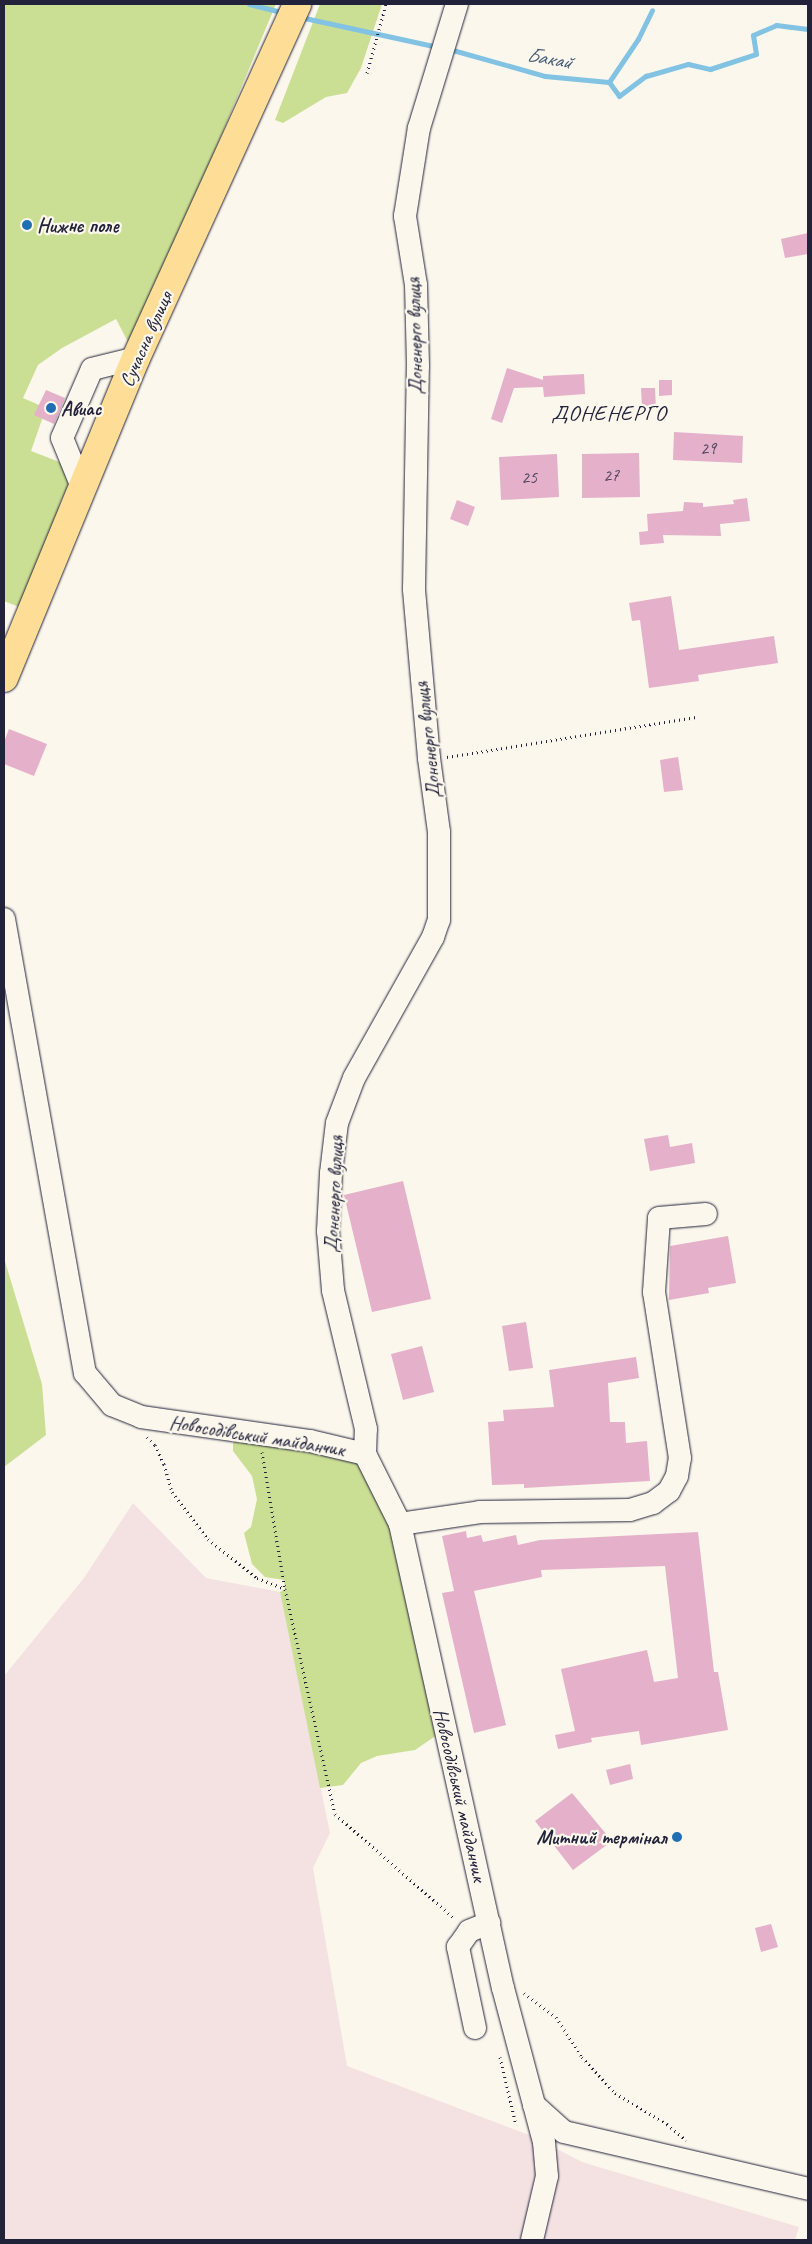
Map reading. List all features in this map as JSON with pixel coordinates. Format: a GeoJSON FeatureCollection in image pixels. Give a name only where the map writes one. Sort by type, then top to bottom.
{"type":"FeatureCollection","features":[{"type":"Feature","properties":{"kind":"main road","name":"Сучасна вулиця"},"geometry":{"type":"LineString","coordinates":[[4,678],[136,358],[297,4]]}},
{"type":"Feature","properties":{"kind":"street","name":"Доненерго вулиця"},"geometry":{"type":"LineString","coordinates":[[365,1454],[366,1429],[333,1290],[328,1231],[331,1173],[337,1122],[354,1078],[433,937],[439,920],[441,855],[428,758],[414,589],[418,366],[416,285],[405,216],[419,128],[457,4]]}},
{"type":"Feature","properties":{"kind":"street"},"geometry":{"type":"LineString","coordinates":[[82,487],[62,438],[92,369],[136,358]]}},
{"type":"Feature","properties":{"kind":"street","name":"Новосодівський майданчик"},"geometry":{"type":"LineString","coordinates":[[4,919],[85,1372],[112,1404],[141,1417],[310,1440],[365,1454],[400,1524],[479,1927],[501,1978],[544,2142],[547,2176],[532,2240]]}},
{"type":"Feature","properties":{"kind":"street"},"geometry":{"type":"LineString","coordinates":[[400,1524],[480,1512],[630,1510],[653,1503],[669,1491],[677,1476],[680,1458],[654,1292],[659,1218],[706,1214]]}},
{"type":"Feature","properties":{"kind":"street"},"geometry":{"type":"LineString","coordinates":[[476,2028],[458,1947],[479,1927]]}},
{"type":"Feature","properties":{"kind":"street"},"geometry":{"type":"LineString","coordinates":[[469,1997],[488,2010],[509,2010]]}},
{"type":"Feature","properties":{"kind":"street"},"geometry":{"type":"LineString","coordinates":[[534,2105],[564,2132],[808,2189]]}},
{"type":"Feature","properties":{"kind":"path"},"geometry":{"type":"LineString","coordinates":[[367,73],[386,4]]}},
{"type":"Feature","properties":{"kind":"path"},"geometry":{"type":"LineString","coordinates":[[428,758],[698,717]]}},
{"type":"Feature","properties":{"kind":"path"},"geometry":{"type":"LineString","coordinates":[[139,1434],[155,1445],[172,1492],[208,1539],[222,1553],[257,1578],[285,1589]]}},
{"type":"Feature","properties":{"kind":"path"},"geometry":{"type":"LineString","coordinates":[[259,1434],[285,1589],[335,1814],[479,1927]]}},
{"type":"Feature","properties":{"kind":"path"},"geometry":{"type":"LineString","coordinates":[[501,1978],[556,2017],[582,2057],[616,2093],[667,2124],[689,2143]]}},
{"type":"Feature","properties":{"kind":"path"},"geometry":{"type":"LineString","coordinates":[[498,2048],[516,2125]]}},
{"type":"Feature","properties":{"kind":"shaded area"},"geometry":{"type":"Polygon","coordinates":[[[133,1503],[206,1578],[280,1592],[330,1833],[313,1868],[347,2066],[532,2136],[582,2162],[799,2227],[795,2240],[4,2240],[4,1676],[84,1578],[133,1503]]]}},
{"type":"Feature","properties":{"kind":"green space"},"geometry":{"type":"Polygon","coordinates":[[[4,4],[276,4],[135,342],[128,342],[116,319],[62,348],[38,365],[23,398],[46,408],[31,451],[62,463],[71,480],[59,505],[62,523],[24,609],[4,601],[4,4]]]}},
{"type":"Feature","properties":{"kind":"green space"},"geometry":{"type":"Polygon","coordinates":[[[320,4],[382,4],[361,68],[347,93],[326,97],[283,123],[275,120],[320,4]]]}},
{"type":"Feature","properties":{"kind":"green space"},"geometry":{"type":"Polygon","coordinates":[[[4,1258],[42,1384],[46,1435],[4,1467],[4,1258]]]}},
{"type":"Feature","properties":{"kind":"green space"},"geometry":{"type":"Polygon","coordinates":[[[233,1442],[292,1448],[355,1462],[367,1475],[393,1526],[437,1735],[415,1750],[377,1756],[361,1763],[343,1785],[320,1788],[280,1592],[285,1589],[284,1580],[265,1577],[252,1564],[244,1533],[251,1527],[257,1499],[252,1476],[233,1451],[233,1442]]]}},
{"type":"Feature","properties":{"kind":"building"},"geometry":{"type":"Polygon","coordinates":[[[808,233],[808,254],[785,258],[781,239],[808,233]]]}},
{"type":"Feature","properties":{"kind":"building"},"geometry":{"type":"Polygon","coordinates":[[[507,368],[543,380],[543,376],[584,374],[585,394],[544,397],[543,387],[514,388],[502,423],[491,419],[507,368]]]}},
{"type":"Feature","properties":{"kind":"building"},"geometry":{"type":"Polygon","coordinates":[[[659,380],[672,380],[672,395],[659,396],[659,380]]]}},
{"type":"Feature","properties":{"kind":"building"},"geometry":{"type":"Polygon","coordinates":[[[641,388],[655,388],[656,409],[642,409],[641,388]]]}},
{"type":"Feature","properties":{"kind":"building","name":"Авиас"},"geometry":{"type":"Polygon","coordinates":[[[46,390],[65,398],[54,424],[34,415],[46,390]]]}},
{"type":"Feature","properties":{"kind":"building"},"geometry":{"type":"Polygon","coordinates":[[[674,432],[743,436],[742,463],[673,460],[674,432]]]}},
{"type":"Feature","properties":{"kind":"building"},"geometry":{"type":"Polygon","coordinates":[[[639,453],[640,497],[582,498],[582,454],[639,453]]]}},
{"type":"Feature","properties":{"kind":"building"},"geometry":{"type":"Polygon","coordinates":[[[557,454],[559,497],[501,500],[499,457],[557,454]]]}},
{"type":"Feature","properties":{"kind":"building"},"geometry":{"type":"Polygon","coordinates":[[[747,498],[750,521],[720,524],[721,536],[663,535],[664,543],[640,545],[639,532],[648,531],[647,514],[683,511],[684,502],[703,503],[703,507],[734,504],[733,500],[747,498]]]}},
{"type":"Feature","properties":{"kind":"building"},"geometry":{"type":"Polygon","coordinates":[[[457,500],[475,507],[468,526],[450,519],[457,500]]]}},
{"type":"Feature","properties":{"kind":"building"},"geometry":{"type":"Polygon","coordinates":[[[671,596],[679,650],[774,636],[778,663],[698,675],[699,681],[649,688],[640,620],[632,621],[629,603],[671,596]]]}},
{"type":"Feature","properties":{"kind":"building"},"geometry":{"type":"Polygon","coordinates":[[[9,729],[47,744],[34,776],[4,764],[4,742],[9,729]]]}},
{"type":"Feature","properties":{"kind":"building"},"geometry":{"type":"Polygon","coordinates":[[[678,757],[683,790],[664,792],[660,760],[678,757]]]}},
{"type":"Feature","properties":{"kind":"building"},"geometry":{"type":"Polygon","coordinates":[[[668,1135],[670,1147],[692,1143],[695,1163],[650,1171],[644,1139],[668,1135]]]}},
{"type":"Feature","properties":{"kind":"building"},"geometry":{"type":"Polygon","coordinates":[[[403,1181],[431,1299],[372,1312],[344,1195],[403,1181]]]}},
{"type":"Feature","properties":{"kind":"building"},"geometry":{"type":"Polygon","coordinates":[[[728,1236],[736,1283],[708,1288],[709,1293],[669,1300],[670,1246],[728,1236]]]}},
{"type":"Feature","properties":{"kind":"building"},"geometry":{"type":"Polygon","coordinates":[[[526,1322],[533,1368],[509,1371],[502,1326],[526,1322]]]}},
{"type":"Feature","properties":{"kind":"building"},"geometry":{"type":"Polygon","coordinates":[[[422,1346],[434,1392],[403,1400],[391,1354],[422,1346]]]}},
{"type":"Feature","properties":{"kind":"building"},"geometry":{"type":"Polygon","coordinates":[[[636,1357],[639,1378],[608,1383],[610,1422],[625,1422],[626,1443],[647,1441],[650,1481],[524,1488],[524,1484],[492,1485],[488,1422],[504,1421],[503,1410],[554,1407],[549,1370],[636,1357]]]}},
{"type":"Feature","properties":{"kind":"building"},"geometry":{"type":"Polygon","coordinates":[[[466,1531],[467,1538],[481,1535],[483,1542],[516,1535],[518,1545],[540,1540],[698,1532],[714,1672],[718,1672],[728,1730],[641,1745],[639,1731],[591,1738],[592,1742],[558,1749],[555,1735],[575,1731],[561,1669],[647,1650],[654,1682],[678,1678],[665,1566],[541,1570],[542,1577],[474,1591],[506,1725],[474,1733],[442,1593],[454,1591],[442,1536],[466,1531]]]}},
{"type":"Feature","properties":{"kind":"building"},"geometry":{"type":"Polygon","coordinates":[[[630,1764],[633,1779],[610,1785],[606,1770],[630,1764]]]}},
{"type":"Feature","properties":{"kind":"building"},"geometry":{"type":"Polygon","coordinates":[[[572,1793],[612,1841],[573,1870],[535,1821],[572,1793]]]}},
{"type":"Feature","properties":{"kind":"building"},"geometry":{"type":"Polygon","coordinates":[[[771,1924],[778,1947],[761,1952],[755,1928],[771,1924]]]}},
{"type":"Feature","properties":{"kind":"waterway","name":"Бакай"},"geometry":{"type":"LineString","coordinates":[[249,4],[285,13]]}},
{"type":"Feature","properties":{"kind":"waterway"},"geometry":{"type":"LineString","coordinates":[[609,82],[638,39],[652,10]]}},
{"type":"Feature","properties":{"kind":"waterway","name":"Бакай"},"geometry":{"type":"LineString","coordinates":[[300,17],[438,47]]}},
{"type":"Feature","properties":{"kind":"waterway","name":"Бакай"},"geometry":{"type":"LineString","coordinates":[[449,49],[545,76],[609,82],[619,96],[646,76],[688,64],[710,69],[756,54],[753,35],[776,25],[808,29]]}},
{"type":"Feature","properties":{"kind":"place","name":"Нижнє поле"},"geometry":{"type":"Point","coordinates":[27,225]}},
{"type":"Feature","properties":{"kind":"place","name":"Авиас"},"geometry":{"type":"Point","coordinates":[51,408]}},
{"type":"Feature","properties":{"kind":"place","name":"Митний термінал"},"geometry":{"type":"Point","coordinates":[677,1837]}},
{"type":"Feature","properties":{"kind":"district","name":"ДОНЕНЕРГО"},"geometry":{"type":"Point","coordinates":[609,414]}}]}
